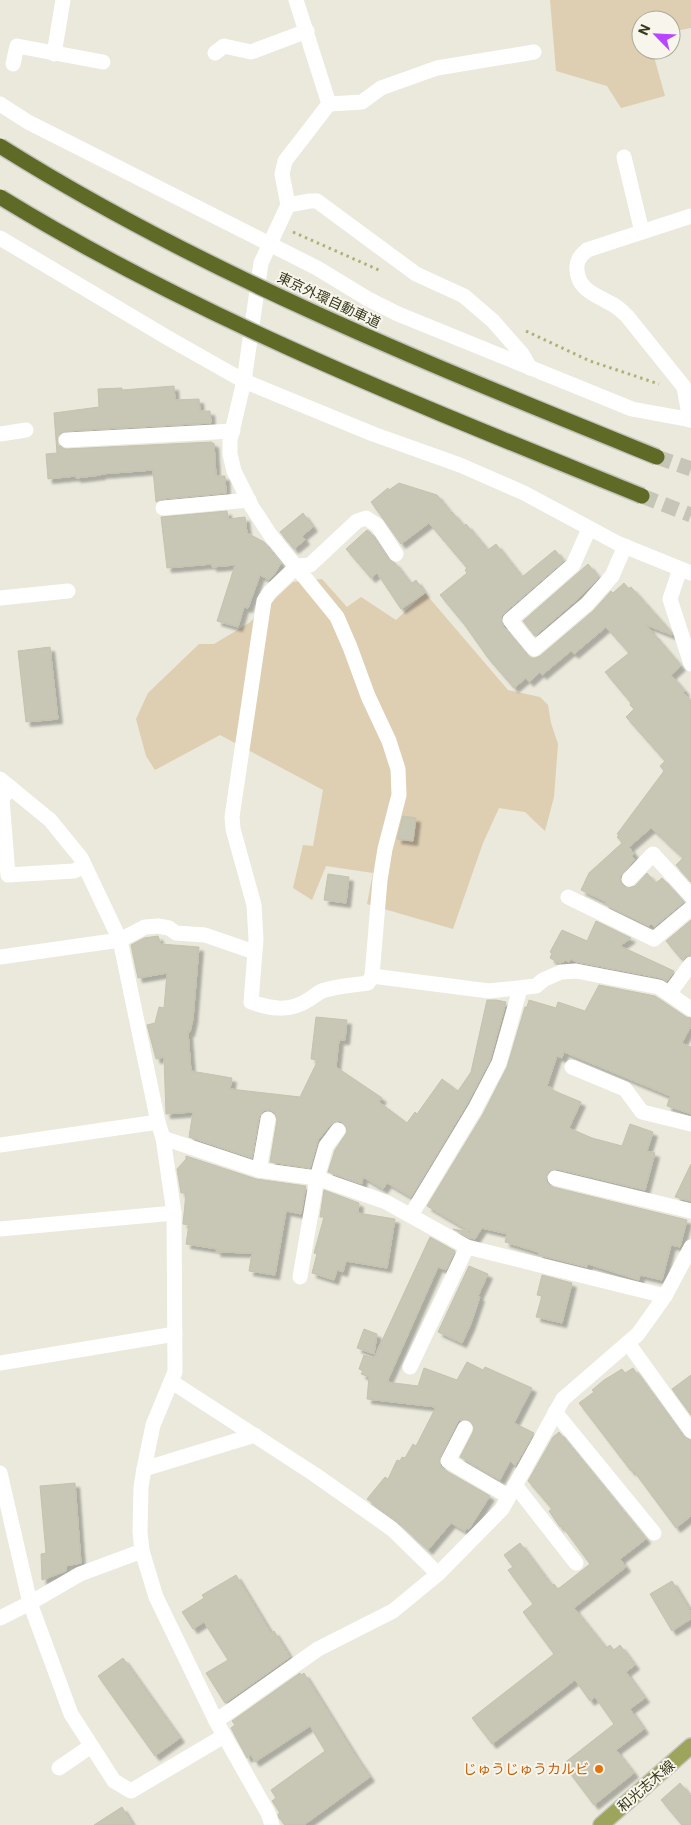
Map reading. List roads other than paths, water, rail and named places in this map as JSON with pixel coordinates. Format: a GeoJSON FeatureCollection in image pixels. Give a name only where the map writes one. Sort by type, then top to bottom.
{"type":"FeatureCollection","features":[{"type":"Feature","properties":{"kind":"highway","name":"東京外環自動車道"},"geometry":{"type":"LineString","coordinates":[[0,146],[117,214],[217,265],[320,314],[480,385],[657,457]]}},
{"type":"Feature","properties":{"kind":"highway"},"geometry":{"type":"LineString","coordinates":[[0,198],[110,259],[201,306],[310,357],[477,429],[642,496]]}},
{"type":"Feature","properties":{"kind":"main road","name":"和光志木線"},"geometry":{"type":"LineString","coordinates":[[602,1825],[691,1746]]}},
{"type":"Feature","properties":{"kind":"street"},"geometry":{"type":"LineString","coordinates":[[54,54],[63,0]]}},
{"type":"Feature","properties":{"kind":"street"},"geometry":{"type":"LineString","coordinates":[[296,0],[329,104]]}},
{"type":"Feature","properties":{"kind":"street"},"geometry":{"type":"LineString","coordinates":[[215,53],[224,46],[251,52],[307,31]]}},
{"type":"Feature","properties":{"kind":"street"},"geometry":{"type":"LineString","coordinates":[[13,64],[17,46],[103,62]]}},
{"type":"Feature","properties":{"kind":"street"},"geometry":{"type":"LineString","coordinates":[[396,554],[377,525],[366,518],[356,521],[310,564],[296,566],[270,592],[264,601],[232,818],[232,829],[254,905],[256,939],[251,1002],[266,1007],[292,1008],[306,1002],[323,990],[368,983],[372,976],[382,865],[399,795],[398,769],[389,741],[368,696],[337,617],[296,566],[271,536],[234,472],[230,454],[244,381],[261,263],[288,204],[282,174],[285,161],[329,104],[362,102],[381,88],[437,68],[534,52]]}},
{"type":"Feature","properties":{"kind":"street"},"geometry":{"type":"LineString","coordinates":[[0,104],[28,122],[79,149],[270,244],[398,314],[632,409],[691,420],[684,387],[627,316],[609,302],[584,288],[579,280],[577,262],[587,250],[691,216]]}},
{"type":"Feature","properties":{"kind":"street"},"geometry":{"type":"LineString","coordinates":[[624,157],[642,232]]}},
{"type":"Feature","properties":{"kind":"street"},"geometry":{"type":"LineString","coordinates":[[288,204],[310,200],[317,201],[416,274],[464,296],[494,321],[522,354],[530,368]]}},
{"type":"Feature","properties":{"kind":"street"},"geometry":{"type":"LineString","coordinates":[[0,238],[244,381],[347,424],[468,469],[524,493],[624,546],[686,571],[670,600],[691,664]]}},
{"type":"Feature","properties":{"kind":"street"},"geometry":{"type":"LineString","coordinates":[[0,434],[26,430]]}},
{"type":"Feature","properties":{"kind":"street"},"geometry":{"type":"LineString","coordinates":[[66,440],[233,431]]}},
{"type":"Feature","properties":{"kind":"street"},"geometry":{"type":"LineString","coordinates":[[163,508],[249,500]]}},
{"type":"Feature","properties":{"kind":"street"},"geometry":{"type":"LineString","coordinates":[[589,529],[573,565],[510,620],[534,649],[587,604],[612,576],[624,546]]}},
{"type":"Feature","properties":{"kind":"street"},"geometry":{"type":"LineString","coordinates":[[0,598],[68,591]]}},
{"type":"Feature","properties":{"kind":"street"},"geometry":{"type":"LineString","coordinates":[[84,866],[74,871],[8,875],[2,800],[5,783],[50,820],[81,858],[120,940],[163,1138],[174,1213],[175,1372],[153,1425],[144,1469],[140,1514],[142,1551],[156,1597],[216,1721],[268,1812],[272,1825]]}},
{"type":"Feature","properties":{"kind":"street"},"geometry":{"type":"LineString","coordinates":[[628,879],[653,854],[691,896]]}},
{"type":"Feature","properties":{"kind":"street"},"geometry":{"type":"LineString","coordinates":[[568,897],[654,939],[691,908]]}},
{"type":"Feature","properties":{"kind":"street"},"geometry":{"type":"LineString","coordinates":[[0,957],[120,940],[145,927],[158,926],[169,928],[176,933],[205,935],[254,952]]}},
{"type":"Feature","properties":{"kind":"street"},"geometry":{"type":"LineString","coordinates":[[669,994],[691,964]]}},
{"type":"Feature","properties":{"kind":"street"},"geometry":{"type":"LineString","coordinates":[[372,976],[489,991],[536,986],[543,980],[561,972],[576,971],[659,987],[691,1009]]}},
{"type":"Feature","properties":{"kind":"street"},"geometry":{"type":"LineString","coordinates":[[411,1214],[475,1109],[499,1063],[520,989]]}},
{"type":"Feature","properties":{"kind":"street"},"geometry":{"type":"LineString","coordinates":[[572,1067],[625,1089],[642,1112],[691,1124]]}},
{"type":"Feature","properties":{"kind":"street"},"geometry":{"type":"LineString","coordinates":[[259,1170],[268,1119]]}},
{"type":"Feature","properties":{"kind":"street"},"geometry":{"type":"LineString","coordinates":[[0,1145],[158,1122]]}},
{"type":"Feature","properties":{"kind":"street"},"geometry":{"type":"LineString","coordinates":[[300,1277],[317,1178],[326,1146],[338,1130]]}},
{"type":"Feature","properties":{"kind":"street"},"geometry":{"type":"LineString","coordinates":[[163,1138],[259,1170],[317,1178],[386,1202],[411,1214],[467,1247],[665,1296]]}},
{"type":"Feature","properties":{"kind":"street"},"geometry":{"type":"LineString","coordinates":[[555,1178],[691,1211]]}},
{"type":"Feature","properties":{"kind":"street"},"geometry":{"type":"LineString","coordinates":[[0,1229],[174,1213]]}},
{"type":"Feature","properties":{"kind":"street"},"geometry":{"type":"LineString","coordinates":[[410,1367],[467,1247]]}},
{"type":"Feature","properties":{"kind":"street"},"geometry":{"type":"LineString","coordinates":[[216,1721],[318,1650],[393,1611],[438,1574],[502,1508],[563,1399],[638,1334],[665,1296],[691,1247]]}},
{"type":"Feature","properties":{"kind":"street"},"geometry":{"type":"LineString","coordinates":[[0,1363],[175,1334]]}},
{"type":"Feature","properties":{"kind":"street"},"geometry":{"type":"LineString","coordinates":[[628,1343],[691,1431]]}},
{"type":"Feature","properties":{"kind":"street"},"geometry":{"type":"LineString","coordinates":[[172,1382],[255,1435],[392,1529],[438,1574]]}},
{"type":"Feature","properties":{"kind":"street"},"geometry":{"type":"LineString","coordinates":[[555,1412],[654,1533]]}},
{"type":"Feature","properties":{"kind":"street"},"geometry":{"type":"LineString","coordinates":[[465,1428],[448,1462],[512,1491],[576,1563]]}},
{"type":"Feature","properties":{"kind":"street"},"geometry":{"type":"LineString","coordinates":[[144,1469],[255,1435]]}},
{"type":"Feature","properties":{"kind":"street"},"geometry":{"type":"LineString","coordinates":[[0,1473],[30,1603],[71,1714],[114,1781],[131,1791],[224,1736]]}},
{"type":"Feature","properties":{"kind":"street"},"geometry":{"type":"LineString","coordinates":[[0,1618],[80,1574],[142,1551]]}},
{"type":"Feature","properties":{"kind":"street"},"geometry":{"type":"LineString","coordinates":[[59,1768],[91,1746]]}},
{"type":"Feature","properties":{"kind":"tunnel"},"geometry":{"type":"LineString","coordinates":[[657,457],[691,469]]}},
{"type":"Feature","properties":{"kind":"tunnel"},"geometry":{"type":"LineString","coordinates":[[642,496],[691,515]]}},
{"type":"Feature","properties":{"kind":"place","name":"じゅうじゅうカルビ"},"geometry":{"type":"Point","coordinates":[599,1769]}}]}
